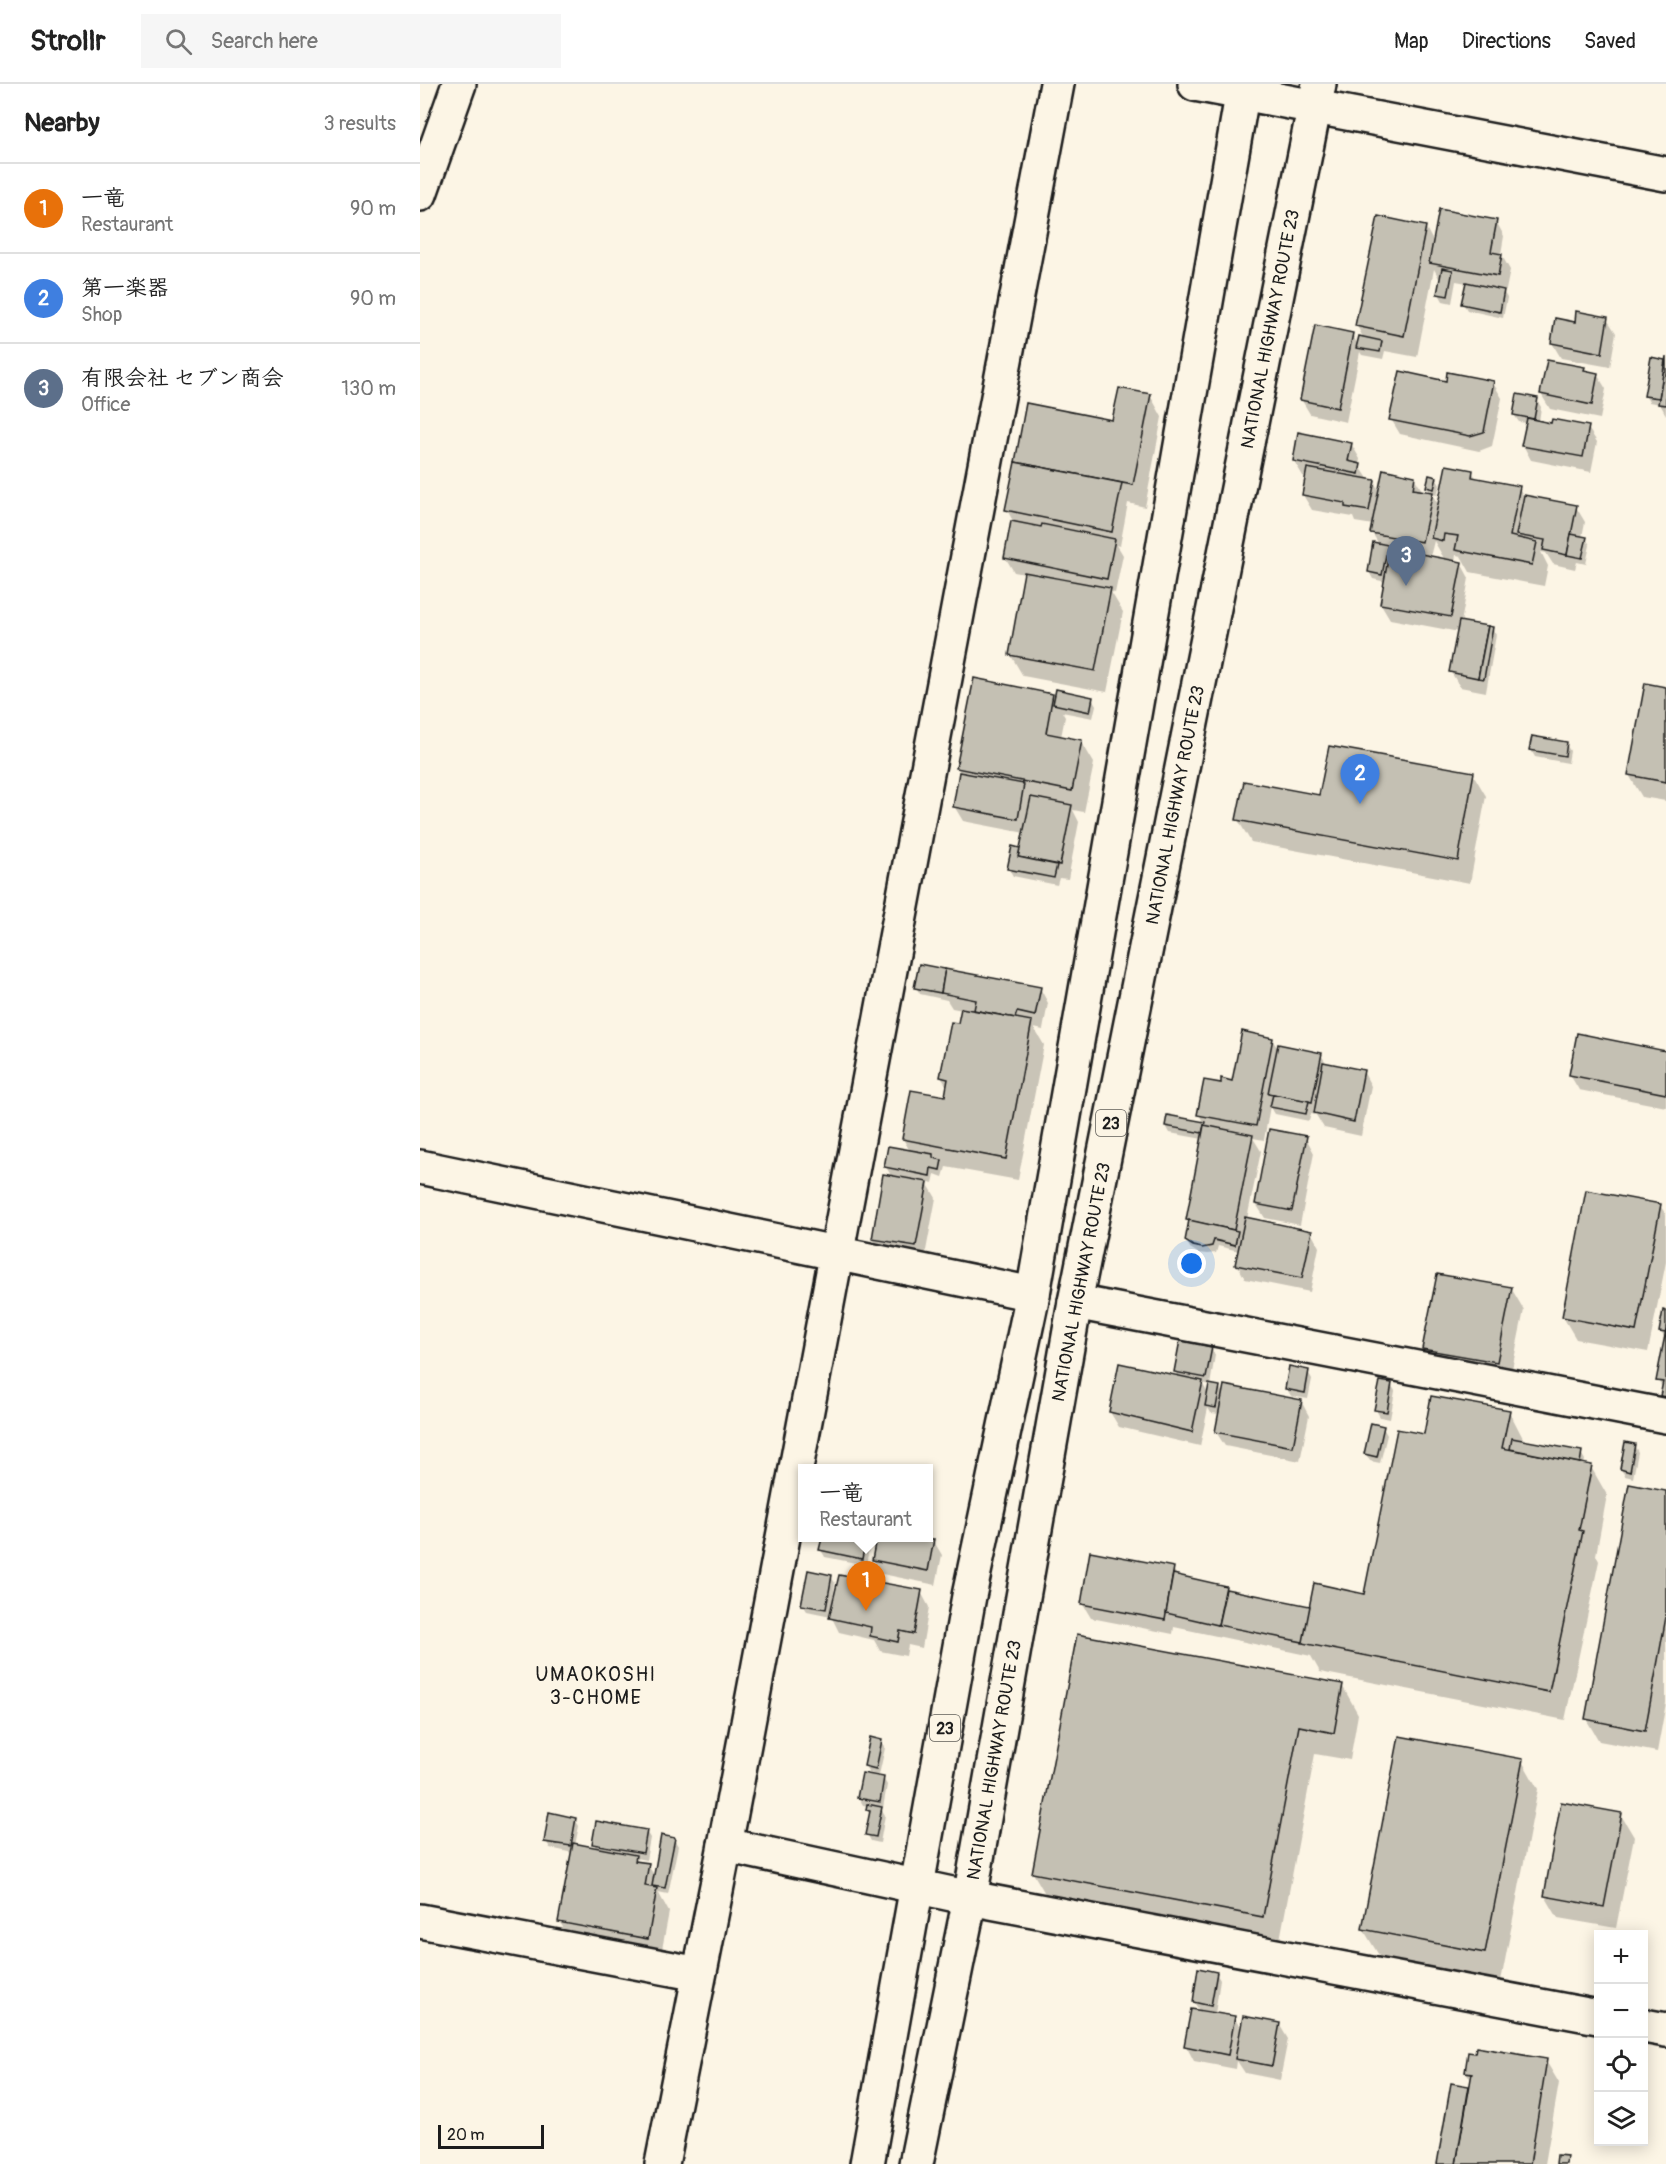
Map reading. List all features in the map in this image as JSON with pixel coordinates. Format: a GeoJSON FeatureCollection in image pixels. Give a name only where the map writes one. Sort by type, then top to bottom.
{"type":"FeatureCollection","features":[{"type":"Feature","properties":{"kind":"main road"},"geometry":{"type":"LineString","coordinates":[[420,194],[459,84]]}},
{"type":"Feature","properties":{"kind":"main road"},"geometry":{"type":"LineString","coordinates":[[662,2164],[838,1253],[1057,84]]}},
{"type":"Feature","properties":{"kind":"main road"},"geometry":{"type":"LineString","coordinates":[[1195,84],[1317,96],[1666,174]]}},
{"type":"Feature","properties":{"kind":"main road","name":"23"},"geometry":{"type":"LineString","coordinates":[[867,2164],[969,1596],[1034,1294],[1243,89]]}},
{"type":"Feature","properties":{"kind":"main road","name":"NATIONAL HIGHWAY ROUTE 23"},"geometry":{"type":"LineString","coordinates":[[916,2164],[969,1898],[1075,1302],[1317,96]]}},
{"type":"Feature","properties":{"kind":"main road"},"geometry":{"type":"LineString","coordinates":[[420,1167],[1034,1294]]}},
{"type":"Feature","properties":{"kind":"main road"},"geometry":{"type":"LineString","coordinates":[[1075,1302],[1666,1416]]}},
{"type":"Feature","properties":{"kind":"main road"},"geometry":{"type":"LineString","coordinates":[[725,1845],[969,1898],[1594,2016]]}},
{"type":"Feature","properties":{"kind":"main road"},"geometry":{"type":"LineString","coordinates":[[420,1922],[699,1974]]}},
{"type":"Feature","properties":{"kind":"main road"},"geometry":{"type":"LineString","coordinates":[[1648,2027],[1666,2030]]}},
{"type":"Feature","properties":{"kind":"building"},"geometry":{"type":"Polygon","coordinates":[[[1439,209],[1497,220],[1491,252],[1502,254],[1498,276],[1429,263],[1439,209]]]}},
{"type":"Feature","properties":{"kind":"building"},"geometry":{"type":"Polygon","coordinates":[[[1378,216],[1426,226],[1404,336],[1355,326],[1378,216]]]}},
{"type":"Feature","properties":{"kind":"building"},"geometry":{"type":"Polygon","coordinates":[[[1442,268],[1453,270],[1448,296],[1437,294],[1442,268]]]}},
{"type":"Feature","properties":{"kind":"building"},"geometry":{"type":"Polygon","coordinates":[[[1466,282],[1504,290],[1500,312],[1461,304],[1466,282]]]}},
{"type":"Feature","properties":{"kind":"building"},"geometry":{"type":"Polygon","coordinates":[[[1576,311],[1608,317],[1602,353],[1551,343],[1555,318],[1575,322],[1576,311]]]}},
{"type":"Feature","properties":{"kind":"building"},"geometry":{"type":"Polygon","coordinates":[[[1315,325],[1353,333],[1338,408],[1300,400],[1315,325]]]}},
{"type":"Feature","properties":{"kind":"building"},"geometry":{"type":"Polygon","coordinates":[[[1359,336],[1382,341],[1380,352],[1356,348],[1359,336]]]}},
{"type":"Feature","properties":{"kind":"building"},"geometry":{"type":"Polygon","coordinates":[[[1666,356],[1666,405],[1658,404],[1666,356]]]}},
{"type":"Feature","properties":{"kind":"building"},"geometry":{"type":"Polygon","coordinates":[[[1651,357],[1665,360],[1659,398],[1644,396],[1651,357]]]}},
{"type":"Feature","properties":{"kind":"building"},"geometry":{"type":"Polygon","coordinates":[[[1547,360],[1585,367],[1584,370],[1598,373],[1592,405],[1540,394],[1547,360]]]}},
{"type":"Feature","properties":{"kind":"building"},"geometry":{"type":"Polygon","coordinates":[[[1400,371],[1446,381],[1447,372],[1494,381],[1484,432],[1470,436],[1389,420],[1400,371]]]}},
{"type":"Feature","properties":{"kind":"building"},"geometry":{"type":"Polygon","coordinates":[[[1119,388],[1151,394],[1133,485],[1015,462],[1026,403],[1112,420],[1119,388]]]}},
{"type":"Feature","properties":{"kind":"building"},"geometry":{"type":"Polygon","coordinates":[[[1517,394],[1538,398],[1534,419],[1513,415],[1517,394]]]}},
{"type":"Feature","properties":{"kind":"building"},"geometry":{"type":"Polygon","coordinates":[[[1527,418],[1551,423],[1552,419],[1589,426],[1583,457],[1521,446],[1527,418]]]}},
{"type":"Feature","properties":{"kind":"building"},"geometry":{"type":"Polygon","coordinates":[[[1298,432],[1352,443],[1348,461],[1361,464],[1359,474],[1293,461],[1298,432]]]}},
{"type":"Feature","properties":{"kind":"building"},"geometry":{"type":"Polygon","coordinates":[[[1015,462],[1122,483],[1112,532],[1005,510],[1015,462]]]}},
{"type":"Feature","properties":{"kind":"building"},"geometry":{"type":"Polygon","coordinates":[[[1446,465],[1473,470],[1472,477],[1520,486],[1510,536],[1537,542],[1532,565],[1455,550],[1458,536],[1444,534],[1443,541],[1431,538],[1446,465]]]}},
{"type":"Feature","properties":{"kind":"building"},"geometry":{"type":"Polygon","coordinates":[[[1307,468],[1375,480],[1369,511],[1345,507],[1345,503],[1302,495],[1307,468]]]}},
{"type":"Feature","properties":{"kind":"building"},"geometry":{"type":"Polygon","coordinates":[[[1383,469],[1415,476],[1413,489],[1433,492],[1422,542],[1370,533],[1383,469]]]}},
{"type":"Feature","properties":{"kind":"building"},"geometry":{"type":"Polygon","coordinates":[[[1429,475],[1437,477],[1434,489],[1426,487],[1429,475]]]}},
{"type":"Feature","properties":{"kind":"building"},"geometry":{"type":"Polygon","coordinates":[[[1524,495],[1577,505],[1567,555],[1543,550],[1545,540],[1516,535],[1524,495]]]}},
{"type":"Feature","properties":{"kind":"building"},"geometry":{"type":"Polygon","coordinates":[[[1011,521],[1041,527],[1042,524],[1115,539],[1107,579],[1004,558],[1011,521]]]}},
{"type":"Feature","properties":{"kind":"building"},"geometry":{"type":"Polygon","coordinates":[[[1571,534],[1587,537],[1582,558],[1567,555],[1571,534]]]}},
{"type":"Feature","properties":{"kind":"building"},"geometry":{"type":"Polygon","coordinates":[[[1373,542],[1388,545],[1382,575],[1368,572],[1373,542]]]}},
{"type":"Feature","properties":{"kind":"building"},"geometry":{"type":"Polygon","coordinates":[[[1390,548],[1462,562],[1451,617],[1380,604],[1390,548]]]}},
{"type":"Feature","properties":{"kind":"building"},"geometry":{"type":"Polygon","coordinates":[[[1024,572],[1111,588],[1095,671],[1009,655],[1024,572]]]}},
{"type":"Feature","properties":{"kind":"building"},"geometry":{"type":"Polygon","coordinates":[[[1459,621],[1488,626],[1478,678],[1449,672],[1459,621]]]}},
{"type":"Feature","properties":{"kind":"building"},"geometry":{"type":"Polygon","coordinates":[[[1488,626],[1493,627],[1484,679],[1478,678],[1488,626]]]}},
{"type":"Feature","properties":{"kind":"building"},"geometry":{"type":"Polygon","coordinates":[[[974,678],[1053,694],[1046,733],[1082,740],[1072,791],[956,768],[974,678]]]}},
{"type":"Feature","properties":{"kind":"building"},"geometry":{"type":"Polygon","coordinates":[[[1645,683],[1666,687],[1666,782],[1628,775],[1645,683]]]}},
{"type":"Feature","properties":{"kind":"building"},"geometry":{"type":"Polygon","coordinates":[[[1056,689],[1093,697],[1090,712],[1053,704],[1056,689]]]}},
{"type":"Feature","properties":{"kind":"building"},"geometry":{"type":"Polygon","coordinates":[[[1532,736],[1567,742],[1565,756],[1529,750],[1532,736]]]}},
{"type":"Feature","properties":{"kind":"building"},"geometry":{"type":"Polygon","coordinates":[[[1329,746],[1474,772],[1458,861],[1236,820],[1244,781],[1319,795],[1329,746]]]}},
{"type":"Feature","properties":{"kind":"building"},"geometry":{"type":"Polygon","coordinates":[[[959,772],[1024,784],[1018,819],[953,807],[959,772]]]}},
{"type":"Feature","properties":{"kind":"building"},"geometry":{"type":"Polygon","coordinates":[[[1031,797],[1072,805],[1060,865],[1018,857],[1031,797]]]}},
{"type":"Feature","properties":{"kind":"building"},"geometry":{"type":"Polygon","coordinates":[[[1012,846],[1020,848],[1018,857],[1057,865],[1054,878],[1007,869],[1012,846]]]}},
{"type":"Feature","properties":{"kind":"building"},"geometry":{"type":"Polygon","coordinates":[[[919,964],[945,969],[941,993],[914,988],[919,964]]]}},
{"type":"Feature","properties":{"kind":"building"},"geometry":{"type":"Polygon","coordinates":[[[945,969],[1041,987],[1035,1016],[1017,1012],[1015,1018],[974,1010],[976,1000],[941,993],[945,969]]]}},
{"type":"Feature","properties":{"kind":"building"},"geometry":{"type":"Polygon","coordinates":[[[961,1008],[1032,1021],[1006,1159],[902,1139],[911,1090],[945,1096],[948,1079],[940,1077],[951,1022],[958,1023],[961,1008]]]}},
{"type":"Feature","properties":{"kind":"building"},"geometry":{"type":"Polygon","coordinates":[[[1242,1031],[1273,1038],[1256,1126],[1197,1115],[1204,1080],[1221,1083],[1221,1078],[1232,1081],[1242,1031]]]}},
{"type":"Feature","properties":{"kind":"building"},"geometry":{"type":"Polygon","coordinates":[[[1577,1033],[1666,1051],[1666,1094],[1569,1075],[1577,1033]]]}},
{"type":"Feature","properties":{"kind":"building"},"geometry":{"type":"Polygon","coordinates":[[[1278,1044],[1322,1053],[1312,1102],[1268,1093],[1278,1044]]]}},
{"type":"Feature","properties":{"kind":"building"},"geometry":{"type":"Polygon","coordinates":[[[1323,1062],[1364,1070],[1354,1122],[1314,1113],[1323,1062]]]}},
{"type":"Feature","properties":{"kind":"building"},"geometry":{"type":"Polygon","coordinates":[[[1273,1094],[1309,1101],[1306,1114],[1270,1107],[1273,1094]]]}},
{"type":"Feature","properties":{"kind":"building"},"geometry":{"type":"Polygon","coordinates":[[[1167,1115],[1205,1122],[1202,1133],[1165,1126],[1167,1115]]]}},
{"type":"Feature","properties":{"kind":"building"},"geometry":{"type":"Polygon","coordinates":[[[1204,1125],[1253,1135],[1234,1230],[1186,1220],[1204,1125]]]}},
{"type":"Feature","properties":{"kind":"building"},"geometry":{"type":"Polygon","coordinates":[[[1269,1129],[1307,1136],[1292,1211],[1255,1204],[1269,1129]]]}},
{"type":"Feature","properties":{"kind":"building"},"geometry":{"type":"Polygon","coordinates":[[[888,1146],[933,1154],[933,1158],[942,1160],[940,1170],[931,1168],[930,1176],[884,1167],[888,1146]]]}},
{"type":"Feature","properties":{"kind":"building"},"geometry":{"type":"Polygon","coordinates":[[[883,1174],[928,1182],[916,1246],[872,1239],[883,1174]]]}},
{"type":"Feature","properties":{"kind":"building"},"geometry":{"type":"Polygon","coordinates":[[[1586,1190],[1661,1204],[1636,1331],[1562,1317],[1586,1190]]]}},
{"type":"Feature","properties":{"kind":"building"},"geometry":{"type":"Polygon","coordinates":[[[1245,1217],[1312,1231],[1302,1278],[1235,1265],[1245,1217]]]}},
{"type":"Feature","properties":{"kind":"building"},"geometry":{"type":"Polygon","coordinates":[[[1189,1220],[1238,1231],[1235,1245],[1214,1240],[1212,1246],[1202,1248],[1193,1246],[1185,1241],[1189,1220]]]}},
{"type":"Feature","properties":{"kind":"building"},"geometry":{"type":"Polygon","coordinates":[[[1437,1274],[1512,1287],[1497,1362],[1422,1349],[1437,1274]]]}},
{"type":"Feature","properties":{"kind":"building"},"geometry":{"type":"Polygon","coordinates":[[[1663,1310],[1666,1311],[1666,1333],[1659,1332],[1663,1310]]]}},
{"type":"Feature","properties":{"kind":"building"},"geometry":{"type":"Polygon","coordinates":[[[1666,1330],[1666,1397],[1660,1396],[1663,1382],[1656,1381],[1666,1330]]]}},
{"type":"Feature","properties":{"kind":"building"},"geometry":{"type":"Polygon","coordinates":[[[1180,1340],[1212,1347],[1206,1378],[1174,1372],[1180,1340]]]}},
{"type":"Feature","properties":{"kind":"building"},"geometry":{"type":"Polygon","coordinates":[[[1119,1363],[1203,1381],[1192,1432],[1109,1412],[1119,1363]]]}},
{"type":"Feature","properties":{"kind":"building"},"geometry":{"type":"Polygon","coordinates":[[[1289,1366],[1309,1370],[1305,1393],[1285,1389],[1289,1366]]]}},
{"type":"Feature","properties":{"kind":"building"},"geometry":{"type":"Polygon","coordinates":[[[1380,1381],[1392,1383],[1387,1412],[1374,1410],[1380,1381]]]}},
{"type":"Feature","properties":{"kind":"building"},"geometry":{"type":"Polygon","coordinates":[[[1209,1384],[1220,1386],[1216,1408],[1205,1406],[1209,1384]]]}},
{"type":"Feature","properties":{"kind":"building"},"geometry":{"type":"Polygon","coordinates":[[[1224,1385],[1302,1400],[1293,1447],[1215,1432],[1224,1385]]]}},
{"type":"Feature","properties":{"kind":"building"},"geometry":{"type":"Polygon","coordinates":[[[1431,1396],[1510,1410],[1502,1448],[1592,1465],[1579,1530],[1583,1531],[1549,1692],[1302,1643],[1314,1583],[1364,1594],[1397,1429],[1424,1434],[1431,1396]]]}},
{"type":"Feature","properties":{"kind":"building"},"geometry":{"type":"Polygon","coordinates":[[[1371,1423],[1384,1426],[1377,1457],[1364,1454],[1371,1423]]]}},
{"type":"Feature","properties":{"kind":"building"},"geometry":{"type":"Polygon","coordinates":[[[1512,1438],[1582,1451],[1580,1463],[1510,1449],[1512,1438]]]}},
{"type":"Feature","properties":{"kind":"building"},"geometry":{"type":"Polygon","coordinates":[[[1625,1442],[1635,1444],[1630,1472],[1620,1469],[1625,1442]]]}},
{"type":"Feature","properties":{"kind":"building"},"geometry":{"type":"Polygon","coordinates":[[[1629,1484],[1666,1491],[1666,1617],[1645,1731],[1585,1719],[1629,1484]]]}},
{"type":"Feature","properties":{"kind":"building"},"geometry":{"type":"Polygon","coordinates":[[[934,1539],[928,1571],[872,1560],[875,1542],[933,1542],[934,1539]]]}},
{"type":"Feature","properties":{"kind":"building"},"geometry":{"type":"Polygon","coordinates":[[[821,1542],[865,1542],[862,1559],[819,1550],[821,1542]]]}},
{"type":"Feature","properties":{"kind":"building"},"geometry":{"type":"Polygon","coordinates":[[[1090,1551],[1174,1567],[1165,1620],[1081,1604],[1090,1551]]]}},
{"type":"Feature","properties":{"kind":"building"},"geometry":{"type":"Polygon","coordinates":[[[808,1570],[832,1575],[826,1609],[801,1605],[808,1570]]]}},
{"type":"Feature","properties":{"kind":"building"},"geometry":{"type":"Polygon","coordinates":[[[1173,1574],[1226,1586],[1218,1625],[1166,1613],[1173,1574]]]}},
{"type":"Feature","properties":{"kind":"building"},"geometry":{"type":"Polygon","coordinates":[[[839,1575],[922,1590],[914,1634],[900,1631],[898,1642],[870,1636],[871,1627],[829,1618],[839,1575]]]}},
{"type":"Feature","properties":{"kind":"building"},"geometry":{"type":"Polygon","coordinates":[[[1226,1589],[1310,1606],[1303,1642],[1218,1625],[1226,1589]]]}},
{"type":"Feature","properties":{"kind":"building"},"geometry":{"type":"Polygon","coordinates":[[[1077,1634],[1343,1684],[1334,1733],[1299,1726],[1263,1917],[1032,1873],[1077,1634]]]}},
{"type":"Feature","properties":{"kind":"building"},"geometry":{"type":"Polygon","coordinates":[[[1399,1736],[1523,1759],[1485,1953],[1362,1929],[1399,1736]]]}},
{"type":"Feature","properties":{"kind":"building"},"geometry":{"type":"Polygon","coordinates":[[[870,1737],[882,1740],[876,1769],[864,1766],[870,1737]]]}},
{"type":"Feature","properties":{"kind":"building"},"geometry":{"type":"Polygon","coordinates":[[[862,1773],[884,1777],[880,1802],[857,1798],[862,1773]]]}},
{"type":"Feature","properties":{"kind":"building"},"geometry":{"type":"Polygon","coordinates":[[[1561,1802],[1622,1813],[1604,1907],[1544,1896],[1561,1802]]]}},
{"type":"Feature","properties":{"kind":"building"},"geometry":{"type":"Polygon","coordinates":[[[867,1804],[882,1807],[876,1837],[865,1835],[870,1811],[866,1810],[867,1804]]]}},
{"type":"Feature","properties":{"kind":"building"},"geometry":{"type":"Polygon","coordinates":[[[549,1812],[576,1818],[571,1846],[544,1842],[549,1812]]]}},
{"type":"Feature","properties":{"kind":"building"},"geometry":{"type":"Polygon","coordinates":[[[596,1821],[647,1830],[643,1853],[592,1844],[596,1821]]]}},
{"type":"Feature","properties":{"kind":"building"},"geometry":{"type":"Polygon","coordinates":[[[661,1835],[675,1838],[665,1888],[652,1886],[661,1835]]]}},
{"type":"Feature","properties":{"kind":"building"},"geometry":{"type":"Polygon","coordinates":[[[573,1843],[636,1855],[635,1861],[649,1863],[645,1886],[657,1888],[648,1939],[558,1922],[573,1843]]]}},
{"type":"Feature","properties":{"kind":"building"},"geometry":{"type":"Polygon","coordinates":[[[1198,1968],[1217,1972],[1211,2006],[1193,2002],[1198,1968]]]}},
{"type":"Feature","properties":{"kind":"building"},"geometry":{"type":"Polygon","coordinates":[[[1191,2009],[1235,2016],[1228,2055],[1184,2046],[1191,2009]]]}},
{"type":"Feature","properties":{"kind":"building"},"geometry":{"type":"Polygon","coordinates":[[[1243,2016],[1280,2023],[1272,2066],[1235,2059],[1243,2016]]]}},
{"type":"Feature","properties":{"kind":"building"},"geometry":{"type":"Polygon","coordinates":[[[1476,2047],[1547,2059],[1530,2164],[1456,2164],[1472,2073],[1465,2072],[1468,2052],[1475,2053],[1476,2047]]]}},
{"type":"Feature","properties":{"kind":"building"},"geometry":{"type":"Polygon","coordinates":[[[1451,2083],[1469,2086],[1456,2164],[1437,2164],[1451,2083]]]}},
{"type":"Feature","properties":{"kind":"building"},"geometry":{"type":"Polygon","coordinates":[[[1557,2155],[1567,2156],[1566,2164],[1556,2164],[1557,2155]]]}},
{"type":"Feature","properties":{"kind":"place","name":"有限会社 セブン商会"},"geometry":{"type":"Point","coordinates":[1406,586]}},
{"type":"Feature","properties":{"kind":"place","name":"第一楽器"},"geometry":{"type":"Point","coordinates":[1360,804]}},
{"type":"Feature","properties":{"kind":"place","name":"一竜"},"geometry":{"type":"Point","coordinates":[866,1611]}},
{"type":"Feature","properties":{"kind":"district","name":"UMAOKOSHI 3-CHOME"},"geometry":{"type":"Point","coordinates":[596,1686]}}]}
